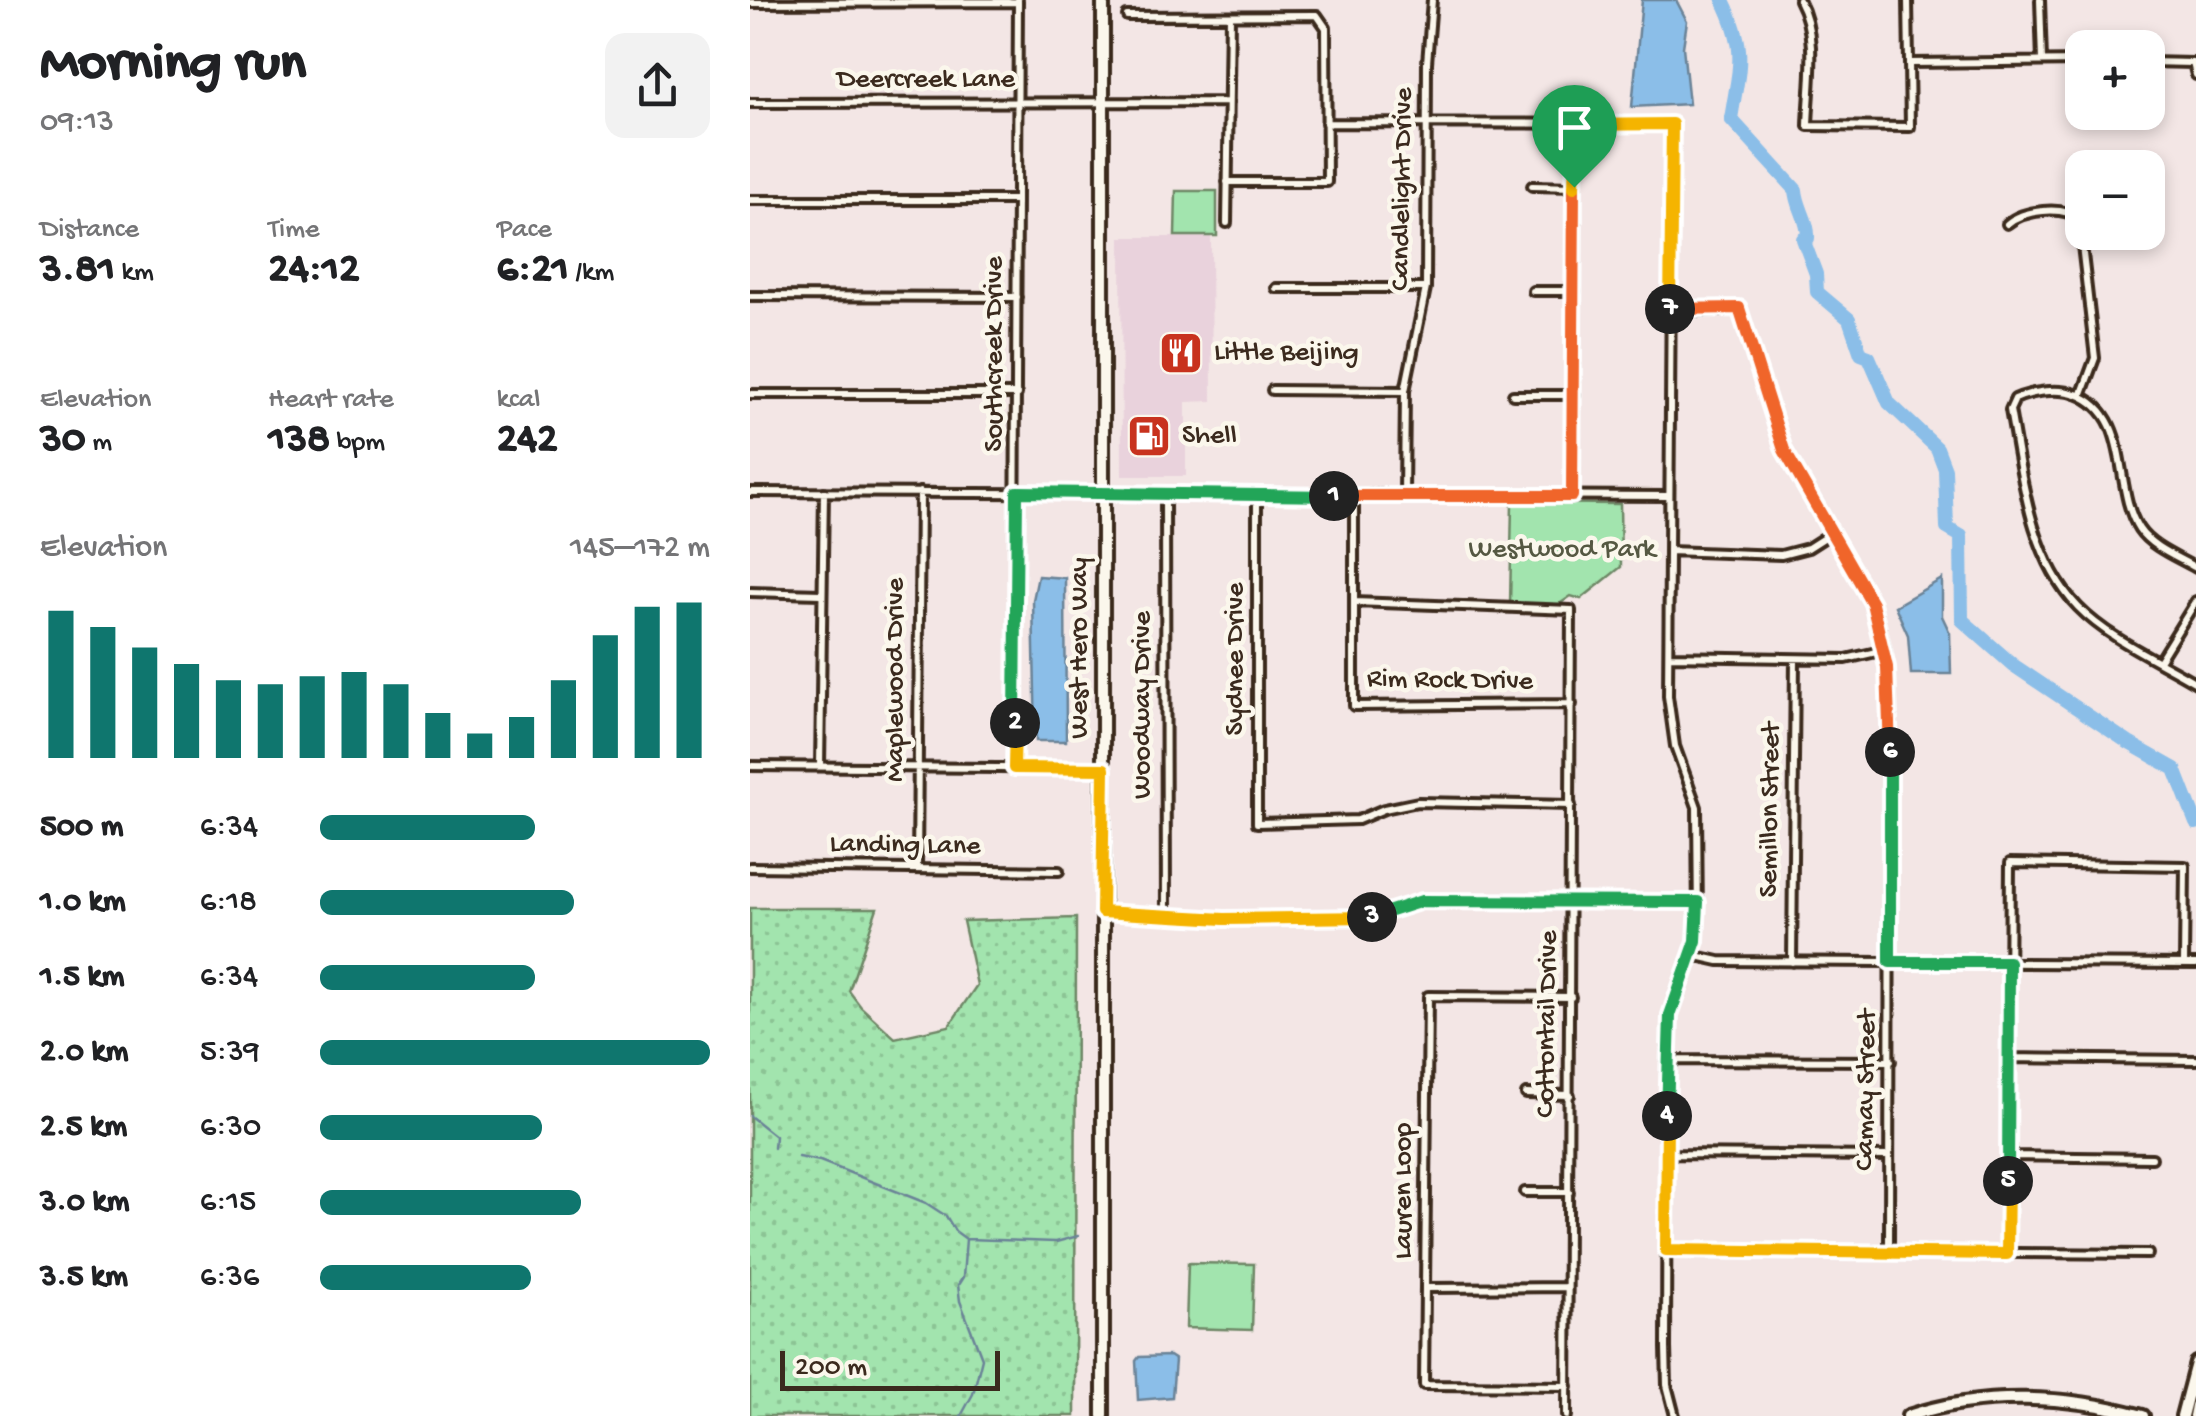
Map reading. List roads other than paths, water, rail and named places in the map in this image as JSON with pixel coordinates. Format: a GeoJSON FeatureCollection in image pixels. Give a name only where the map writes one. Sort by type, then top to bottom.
{"type":"FeatureCollection","features":[{"type":"Feature","properties":{"kind":"main road","name":"West Hero Way"},"geometry":{"type":"LineString","coordinates":[[1102,0],[1103,1416]]}},
{"type":"Feature","properties":{"kind":"main road"},"geometry":{"type":"LineString","coordinates":[[2182,1416],[2196,1363]]}},
{"type":"Feature","properties":{"kind":"main road"},"geometry":{"type":"LineString","coordinates":[[1908,1416],[1932,1408],[2014,1398],[2083,1403],[2143,1416]]}},
{"type":"Feature","properties":{"kind":"main road"},"geometry":{"type":"LineString","coordinates":[[2194,1416],[2196,1406]]}},
{"type":"Feature","properties":{"kind":"street","name":"Candlelight Drive"},"geometry":{"type":"LineString","coordinates":[[1404,496],[1405,391],[1426,288],[1426,124],[1432,0]]}},
{"type":"Feature","properties":{"kind":"street"},"geometry":{"type":"LineString","coordinates":[[1799,0],[1810,37],[1808,126],[1910,127],[1908,0]]}},
{"type":"Feature","properties":{"kind":"street"},"geometry":{"type":"LineString","coordinates":[[2040,0],[2042,61]]}},
{"type":"Feature","properties":{"kind":"street"},"geometry":{"type":"LineString","coordinates":[[750,3],[1018,1]]}},
{"type":"Feature","properties":{"kind":"street","name":"Southcreek Drive"},"geometry":{"type":"LineString","coordinates":[[1014,768],[1018,1]]}},
{"type":"Feature","properties":{"kind":"street"},"geometry":{"type":"LineString","coordinates":[[1127,16],[1317,15],[1326,28],[1326,182],[1227,182]]}},
{"type":"Feature","properties":{"kind":"street"},"geometry":{"type":"LineString","coordinates":[[1226,223],[1230,16]]}},
{"type":"Feature","properties":{"kind":"street"},"geometry":{"type":"LineString","coordinates":[[1910,63],[2065,61]]}},
{"type":"Feature","properties":{"kind":"street"},"geometry":{"type":"LineString","coordinates":[[2165,62],[2194,62],[2196,75]]}},
{"type":"Feature","properties":{"kind":"street","name":"Deercreek Lane"},"geometry":{"type":"LineString","coordinates":[[750,103],[1228,102]]}},
{"type":"Feature","properties":{"kind":"street"},"geometry":{"type":"LineString","coordinates":[[1326,123],[1672,124],[1668,696],[1675,746],[1696,807],[1698,902],[1692,955],[1670,1015],[1667,1060],[1668,1384],[1675,1416]]}},
{"type":"Feature","properties":{"kind":"street"},"geometry":{"type":"LineString","coordinates":[[1572,496],[1576,125]]}},
{"type":"Feature","properties":{"kind":"street"},"geometry":{"type":"LineString","coordinates":[[1532,186],[1574,187]]}},
{"type":"Feature","properties":{"kind":"street"},"geometry":{"type":"LineString","coordinates":[[750,200],[1017,200]]}},
{"type":"Feature","properties":{"kind":"street"},"geometry":{"type":"LineString","coordinates":[[2007,224],[2024,214],[2064,211],[2079,220],[2095,358],[2081,396]]}},
{"type":"Feature","properties":{"kind":"street"},"geometry":{"type":"LineString","coordinates":[[1276,288],[1426,288]]}},
{"type":"Feature","properties":{"kind":"street"},"geometry":{"type":"LineString","coordinates":[[1533,290],[1575,291]]}},
{"type":"Feature","properties":{"kind":"street"},"geometry":{"type":"LineString","coordinates":[[750,296],[1017,297]]}},
{"type":"Feature","properties":{"kind":"street","name":"Camay Street"},"geometry":{"type":"LineString","coordinates":[[1670,312],[1739,308],[1784,450],[1872,603],[1885,650],[1890,698],[1889,1254]]}},
{"type":"Feature","properties":{"kind":"street"},"geometry":{"type":"LineString","coordinates":[[1272,390],[1405,391]]}},
{"type":"Feature","properties":{"kind":"street"},"geometry":{"type":"LineString","coordinates":[[2196,568],[2156,545],[2139,529],[2132,515],[2110,424],[2081,396],[2061,390],[2022,396],[2012,405],[2030,505],[2055,577],[2095,621],[2196,683]]}},
{"type":"Feature","properties":{"kind":"street"},"geometry":{"type":"LineString","coordinates":[[750,394],[1017,394]]}},
{"type":"Feature","properties":{"kind":"street"},"geometry":{"type":"LineString","coordinates":[[1513,394],[1575,396]]}},
{"type":"Feature","properties":{"kind":"street"},"geometry":{"type":"LineString","coordinates":[[750,492],[1670,496]]}},
{"type":"Feature","properties":{"kind":"street"},"geometry":{"type":"LineString","coordinates":[[820,766],[824,492]]}},
{"type":"Feature","properties":{"kind":"street","name":"Maplewood Drive"},"geometry":{"type":"LineString","coordinates":[[918,868],[920,492]]}},
{"type":"Feature","properties":{"kind":"street","name":"Woodway Drive"},"geometry":{"type":"LineString","coordinates":[[1166,494],[1166,916]]}},
{"type":"Feature","properties":{"kind":"street","name":"Sydnee Drive"},"geometry":{"type":"LineString","coordinates":[[1257,496],[1257,823],[1358,820],[1418,802],[1572,804]]}},
{"type":"Feature","properties":{"kind":"street","name":"Rim Rock Drive"},"geometry":{"type":"LineString","coordinates":[[1354,496],[1354,706],[1572,704]]}},
{"type":"Feature","properties":{"kind":"street"},"geometry":{"type":"LineString","coordinates":[[1669,552],[1792,553],[1833,532]]}},
{"type":"Feature","properties":{"kind":"street"},"geometry":{"type":"LineString","coordinates":[[750,592],[820,594]]}},
{"type":"Feature","properties":{"kind":"street"},"geometry":{"type":"LineString","coordinates":[[2160,660],[2196,601]]}},
{"type":"Feature","properties":{"kind":"street","name":"Cottontail Drive"},"geometry":{"type":"LineString","coordinates":[[1354,602],[1571,610],[1567,1416]]}},
{"type":"Feature","properties":{"kind":"street"},"geometry":{"type":"LineString","coordinates":[[1669,656],[1846,659],[1885,650]]}},
{"type":"Feature","properties":{"kind":"street","name":"Semillon Street"},"geometry":{"type":"LineString","coordinates":[[1792,962],[1795,658]]}},
{"type":"Feature","properties":{"kind":"street"},"geometry":{"type":"LineString","coordinates":[[750,766],[1104,769]]}},
{"type":"Feature","properties":{"kind":"street"},"geometry":{"type":"LineString","coordinates":[[2007,1254],[2010,863],[2185,866],[2184,963]]}},
{"type":"Feature","properties":{"kind":"street","name":"Landing Lane"},"geometry":{"type":"LineString","coordinates":[[750,866],[1059,871]]}},
{"type":"Feature","properties":{"kind":"street"},"geometry":{"type":"LineString","coordinates":[[1102,912],[1352,920],[1379,916],[1422,901],[1698,902]]}},
{"type":"Feature","properties":{"kind":"street"},"geometry":{"type":"LineString","coordinates":[[1692,955],[1720,961],[2196,964]]}},
{"type":"Feature","properties":{"kind":"street","name":"Lauren Loop"},"geometry":{"type":"LineString","coordinates":[[1568,1386],[1424,1385],[1428,996],[1572,996]]}},
{"type":"Feature","properties":{"kind":"street"},"geometry":{"type":"LineString","coordinates":[[2009,1058],[2196,1060]]}},
{"type":"Feature","properties":{"kind":"street"},"geometry":{"type":"LineString","coordinates":[[1667,1060],[1890,1061]]}},
{"type":"Feature","properties":{"kind":"street"},"geometry":{"type":"LineString","coordinates":[[1526,1094],[1570,1095]]}},
{"type":"Feature","properties":{"kind":"street"},"geometry":{"type":"LineString","coordinates":[[1667,1154],[1888,1156]]}},
{"type":"Feature","properties":{"kind":"street"},"geometry":{"type":"LineString","coordinates":[[2008,1156],[2152,1158]]}},
{"type":"Feature","properties":{"kind":"street"},"geometry":{"type":"LineString","coordinates":[[1525,1192],[1569,1192]]}},
{"type":"Feature","properties":{"kind":"street"},"geometry":{"type":"LineString","coordinates":[[1666,1250],[2148,1254]]}},
{"type":"Feature","properties":{"kind":"street"},"geometry":{"type":"LineString","coordinates":[[1426,1288],[1567,1287]]}},
{"type":"Feature","properties":{"kind":"water"},"geometry":{"type":"Polygon","coordinates":[[[1642,0],[1676,0],[1687,21],[1683,47],[1689,104],[1632,107],[1642,0]]]}},
{"type":"Feature","properties":{"kind":"water"},"geometry":{"type":"Polygon","coordinates":[[[1038,576],[1065,578],[1066,741],[1036,741],[1033,600],[1038,576]]]}},
{"type":"Feature","properties":{"kind":"water"},"geometry":{"type":"Polygon","coordinates":[[[1942,579],[1942,616],[1950,633],[1951,674],[1911,674],[1908,635],[1895,606],[1942,579]]]}},
{"type":"Feature","properties":{"kind":"water"},"geometry":{"type":"Polygon","coordinates":[[[1169,1356],[1175,1360],[1172,1397],[1138,1400],[1136,1361],[1139,1357],[1169,1356]]]}},
{"type":"Feature","properties":{"kind":"waterway"},"geometry":{"type":"LineString","coordinates":[[1723,0],[1739,46],[1731,119],[1796,190],[1807,226],[1808,238],[1803,239],[1816,274],[1817,292],[1849,319],[1861,354],[1869,357],[1889,403],[1937,448],[1945,469],[1947,528],[1961,536],[1962,620],[2013,665],[2175,769],[2196,823]]}},
{"type":"Feature","properties":{"kind":"waterway"},"geometry":{"type":"LineString","coordinates":[[750,1116],[775,1136],[774,1148]]}},
{"type":"Feature","properties":{"kind":"waterway"},"geometry":{"type":"LineString","coordinates":[[798,1157],[820,1161],[926,1203],[946,1216],[955,1231],[966,1239],[963,1277],[958,1285],[960,1301],[982,1358],[973,1394],[961,1416]]}},
{"type":"Feature","properties":{"kind":"waterway"},"geometry":{"type":"LineString","coordinates":[[966,1239],[1056,1242],[1078,1236]]}},
{"type":"Feature","properties":{"kind":"place","name":"Little Beijing"},"geometry":{"type":"Point","coordinates":[1181,353]}},
{"type":"Feature","properties":{"kind":"place","name":"Shell"},"geometry":{"type":"Point","coordinates":[1149,436]}},
{"type":"Feature","properties":{"kind":"park label","name":"Westwood Park"},"geometry":{"type":"Point","coordinates":[1562,550]}}]}
